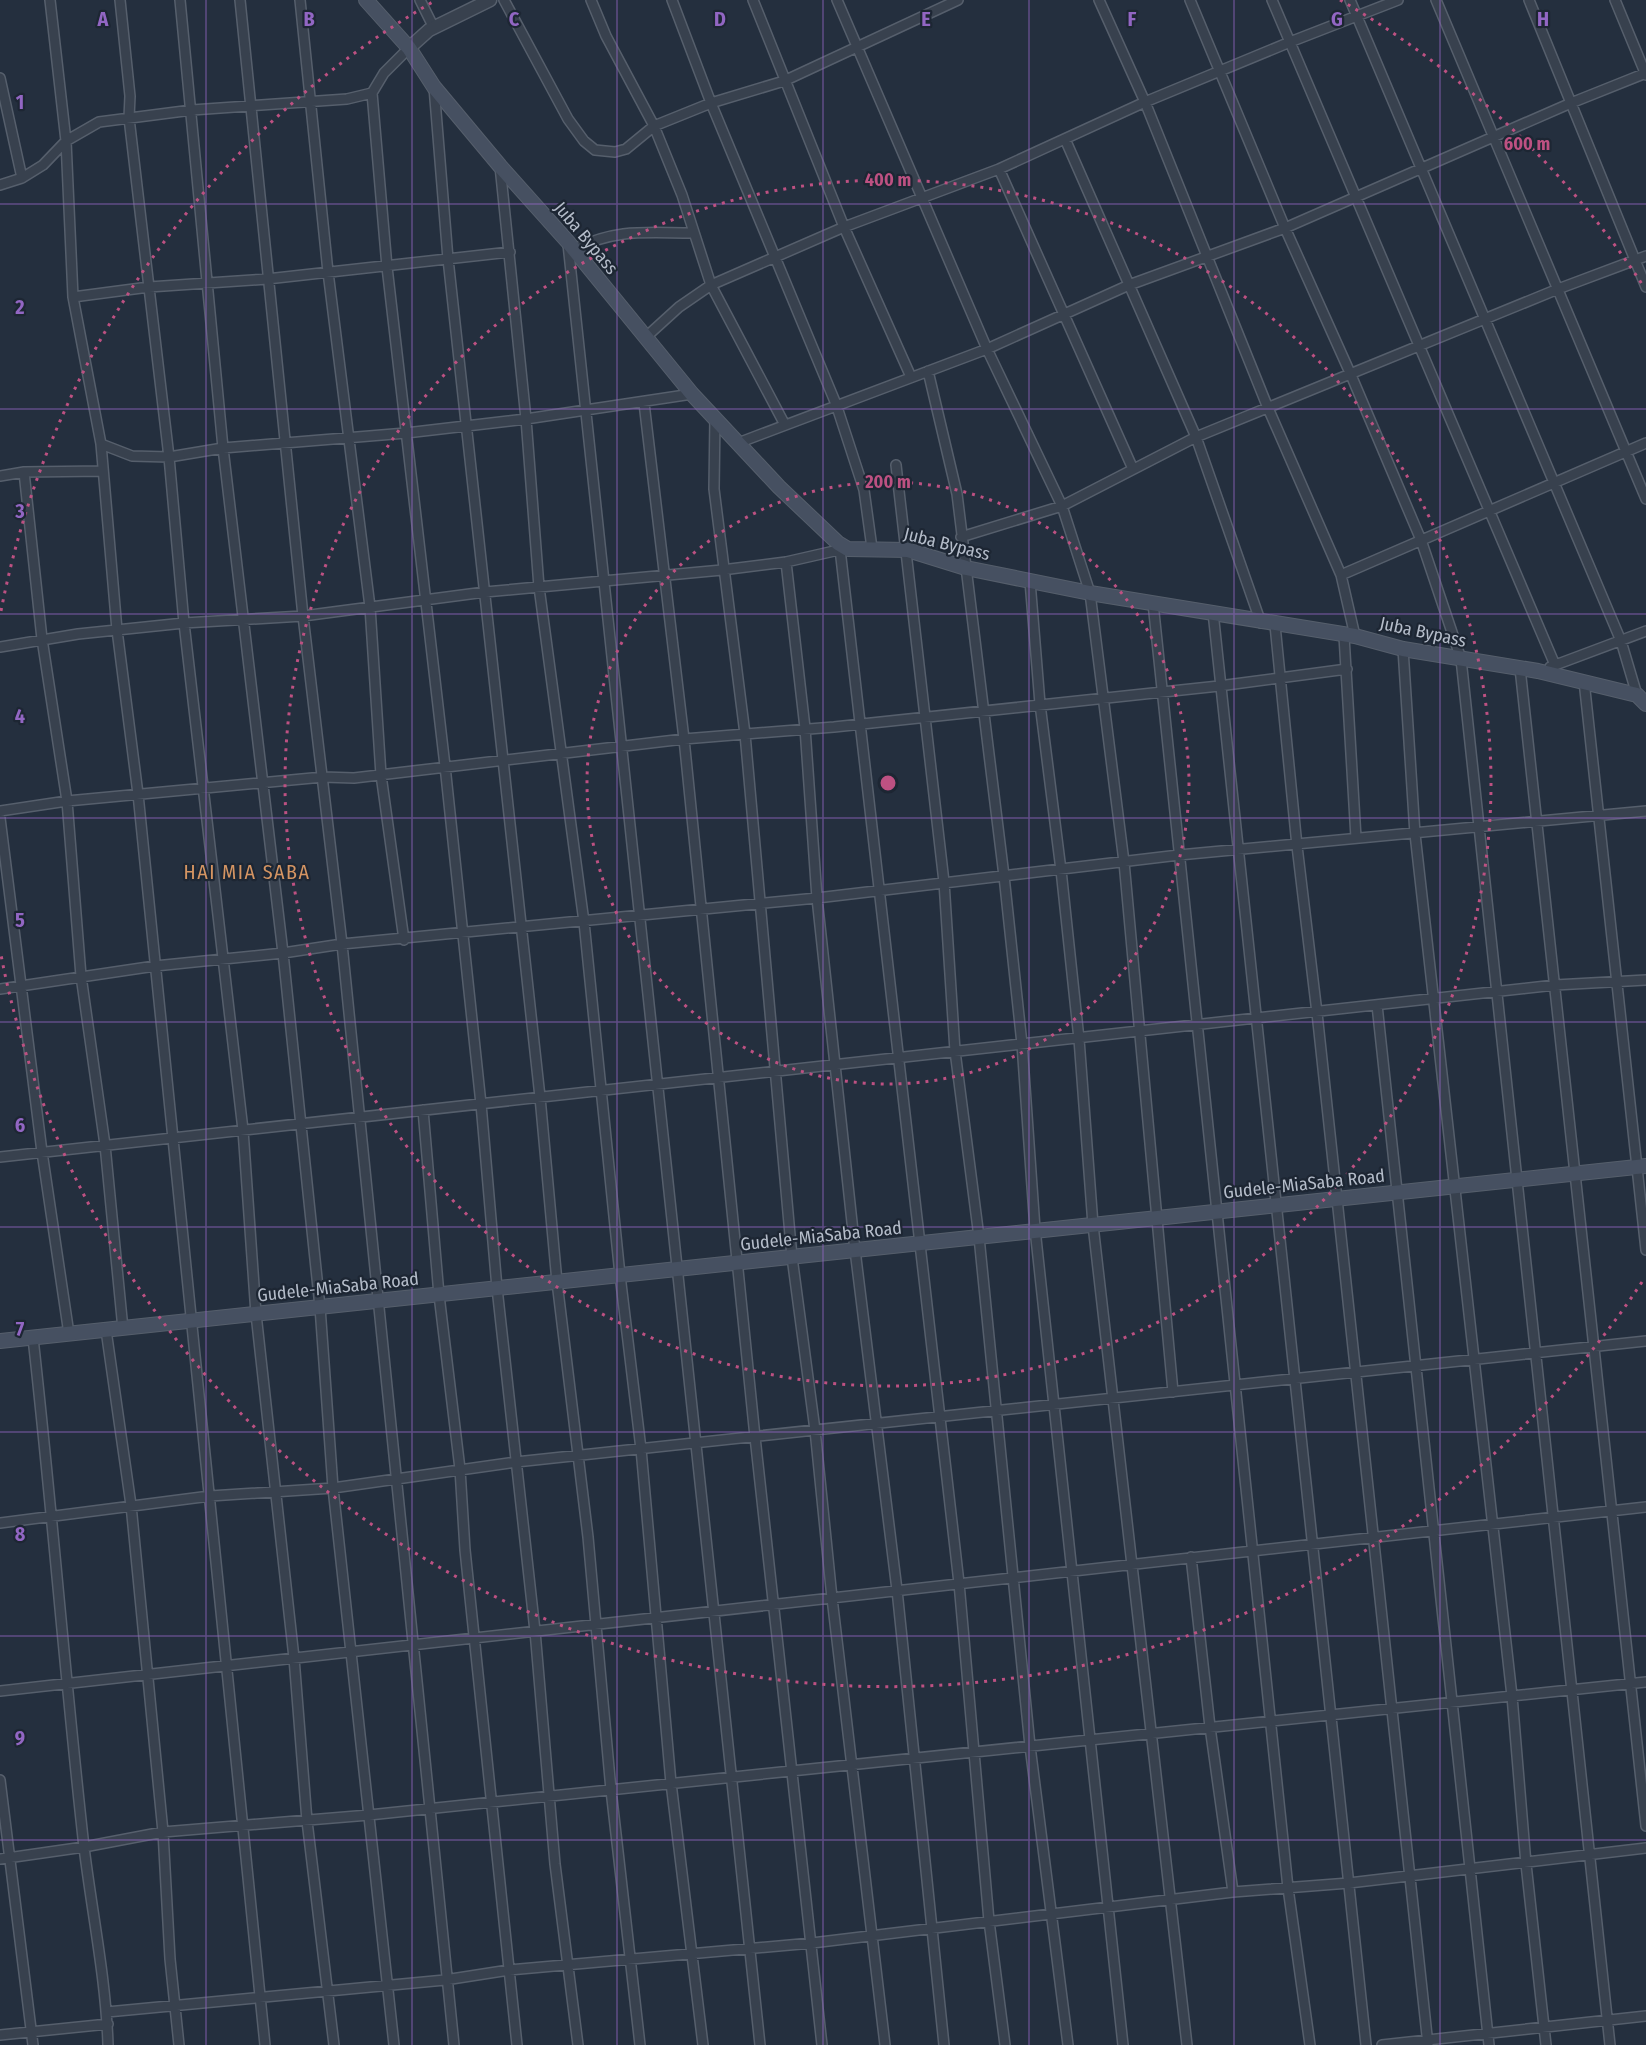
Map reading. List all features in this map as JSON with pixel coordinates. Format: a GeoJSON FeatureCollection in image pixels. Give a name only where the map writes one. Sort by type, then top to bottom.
{"type":"FeatureCollection","features":[{"type":"Feature","properties":{"kind":"main road","name":"Juba Bypass"},"geometry":{"type":"LineString","coordinates":[[366,0],[409,48],[434,87],[500,166],[571,245],[692,394],[827,535],[844,549],[908,550],[966,568],[1089,593],[1213,612],[1261,623],[1350,636],[1403,649],[1538,671],[1584,681],[1641,700]]}},
{"type":"Feature","properties":{"kind":"main road","name":"Gudele-MiaSaba Road"},"geometry":{"type":"LineString","coordinates":[[0,1341],[1642,1166]]}},
{"type":"Feature","properties":{"kind":"street"},"geometry":{"type":"LineString","coordinates":[[51,0],[66,141],[73,297],[101,444],[117,630],[138,794],[227,1666],[241,1828],[265,2045]]}},
{"type":"Feature","properties":{"kind":"street"},"geometry":{"type":"LineString","coordinates":[[120,0],[130,96],[129,118],[170,457],[184,622],[243,1130],[256,1314],[294,1658],[307,1821],[334,2045]]}},
{"type":"Feature","properties":{"kind":"street"},"geometry":{"type":"LineString","coordinates":[[180,0],[223,448],[283,953],[320,1307],[333,1488],[394,2045]]}},
{"type":"Feature","properties":{"kind":"street"},"geometry":{"type":"LineString","coordinates":[[240,0],[303,616],[342,944],[398,1480],[445,1980],[454,2045]]}},
{"type":"Feature","properties":{"kind":"street"},"geometry":{"type":"LineString","coordinates":[[300,0],[328,272],[370,607],[381,775],[404,940]]}},
{"type":"Feature","properties":{"kind":"street"},"geometry":{"type":"LineString","coordinates":[[420,0],[434,28]]}},
{"type":"Feature","properties":{"kind":"street"},"geometry":{"type":"LineString","coordinates":[[490,0],[434,28],[409,48],[384,73],[372,93],[387,267],[445,765],[481,1104],[497,1288],[535,1631],[555,1864],[578,2045]]}},
{"type":"Feature","properties":{"kind":"street"},"geometry":{"type":"LineString","coordinates":[[504,0],[568,118],[590,148],[615,152],[626,149],[654,126],[711,103],[784,81],[958,0]]}},
{"type":"Feature","properties":{"kind":"street"},"geometry":{"type":"LineString","coordinates":[[591,0],[606,36],[654,126],[711,285],[785,425]]}},
{"type":"Feature","properties":{"kind":"street"},"geometry":{"type":"LineString","coordinates":[[672,0],[711,103],[836,404],[864,490],[872,548]]}},
{"type":"Feature","properties":{"kind":"street"},"geometry":{"type":"LineString","coordinates":[[753,0],[844,227],[911,377]]}},
{"type":"Feature","properties":{"kind":"street"},"geometry":{"type":"LineString","coordinates":[[837,0],[987,349],[1062,506],[1089,593],[1124,862],[1155,1218],[1173,1392]]}},
{"type":"Feature","properties":{"kind":"street"},"geometry":{"type":"LineString","coordinates":[[930,0],[935,9]]}},
{"type":"Feature","properties":{"kind":"street"},"geometry":{"type":"LineString","coordinates":[[1099,0],[1145,102],[1268,408],[1341,575],[1350,636],[1347,669],[1356,838]]}},
{"type":"Feature","properties":{"kind":"street"},"geometry":{"type":"LineString","coordinates":[[1190,0],[1285,228],[1421,540],[1461,659],[1610,2045]]}},
{"type":"Feature","properties":{"kind":"street"},"geometry":{"type":"LineString","coordinates":[[1272,0],[1555,665]]}},
{"type":"Feature","properties":{"kind":"street"},"geometry":{"type":"LineString","coordinates":[[1350,0],[1621,641],[1641,700]]}},
{"type":"Feature","properties":{"kind":"street"},"geometry":{"type":"LineString","coordinates":[[646,337],[679,307],[711,285],[844,227],[999,169],[1145,102],[1398,0]]}},
{"type":"Feature","properties":{"kind":"street"},"geometry":{"type":"LineString","coordinates":[[1436,0],[1495,135],[1646,499]]}},
{"type":"Feature","properties":{"kind":"street"},"geometry":{"type":"LineString","coordinates":[[1529,0],[1646,287]]}},
{"type":"Feature","properties":{"kind":"street"},"geometry":{"type":"LineString","coordinates":[[738,443],[836,404],[987,349],[1129,285],[1285,228],[1495,135],[1646,74],[1615,0]]}},
{"type":"Feature","properties":{"kind":"street"},"geometry":{"type":"LineString","coordinates":[[0,78],[22,178]]}},
{"type":"Feature","properties":{"kind":"street"},"geometry":{"type":"LineString","coordinates":[[434,87],[448,259],[501,760],[540,1097],[557,1282],[578,1456],[611,1790],[640,2045]]}},
{"type":"Feature","properties":{"kind":"street"},"geometry":{"type":"LineString","coordinates":[[0,185],[22,178],[44,165],[66,141],[99,122],[192,110],[347,99],[372,93]]}},
{"type":"Feature","properties":{"kind":"street"},"geometry":{"type":"LineString","coordinates":[[1065,139],[1196,437],[1261,623]]}},
{"type":"Feature","properties":{"kind":"street"},"geometry":{"type":"LineString","coordinates":[[500,166],[526,419],[539,587],[584,922],[600,1090],[640,1449],[671,1783],[704,2045]]}},
{"type":"Feature","properties":{"kind":"street"},"geometry":{"type":"LineString","coordinates":[[999,169],[1133,469]]}},
{"type":"Feature","properties":{"kind":"street"},"geometry":{"type":"LineString","coordinates":[[693,233],[630,231],[571,245],[604,580],[759,2045]]}},
{"type":"Feature","properties":{"kind":"street"},"geometry":{"type":"LineString","coordinates":[[73,297],[149,287],[267,279],[387,267],[510,252]]}},
{"type":"Feature","properties":{"kind":"street"},"geometry":{"type":"LineString","coordinates":[[961,537],[1062,506],[1196,437],[1558,289],[1646,256]]}},
{"type":"Feature","properties":{"kind":"street"},"geometry":{"type":"LineString","coordinates":[[928,371],[957,494],[1004,876],[1022,1044],[1035,1229],[1074,1570],[1123,2045]]}},
{"type":"Feature","properties":{"kind":"street"},"geometry":{"type":"LineString","coordinates":[[101,444],[132,456],[170,457],[223,448],[406,433],[526,419],[692,394]]}},
{"type":"Feature","properties":{"kind":"street"},"geometry":{"type":"LineString","coordinates":[[644,403],[667,575],[673,654],[684,739],[755,1437],[822,2045]]}},
{"type":"Feature","properties":{"kind":"street"},"geometry":{"type":"LineString","coordinates":[[715,417],[714,489],[745,734],[762,903],[792,1257],[815,1430],[832,1598],[885,2045]]}},
{"type":"Feature","properties":{"kind":"street"},"geometry":{"type":"LineString","coordinates":[[1341,575],[1646,443]]}},
{"type":"Feature","properties":{"kind":"street"},"geometry":{"type":"LineString","coordinates":[[896,465],[908,550],[944,882],[955,1052],[979,1237],[1015,1577],[1030,1746],[1068,2045]]}},
{"type":"Feature","properties":{"kind":"street"},"geometry":{"type":"LineString","coordinates":[[0,474],[103,471]]}},
{"type":"Feature","properties":{"kind":"street"},"geometry":{"type":"LineString","coordinates":[[24,472],[42,639],[67,801],[81,976],[105,1145],[123,1329]]}},
{"type":"Feature","properties":{"kind":"street"},"geometry":{"type":"LineString","coordinates":[[0,647],[42,639],[184,622],[303,616],[426,598],[723,570],[786,562],[844,549],[896,1058],[941,1417],[959,1583],[976,1751],[989,1922],[1005,2045]]}},
{"type":"Feature","properties":{"kind":"street"},"geometry":{"type":"LineString","coordinates":[[786,562],[805,728],[818,898],[855,1250],[897,1590],[944,2045]]}},
{"type":"Feature","properties":{"kind":"street"},"geometry":{"type":"LineString","coordinates":[[1030,581],[1040,704],[1061,870],[1078,1039],[1093,1225],[1187,2045]]}},
{"type":"Feature","properties":{"kind":"street"},"geometry":{"type":"LineString","coordinates":[[1153,603],[1288,1888],[1310,2045]]}},
{"type":"Feature","properties":{"kind":"street"},"geometry":{"type":"LineString","coordinates":[[1213,612],[1366,2045]]}},
{"type":"Feature","properties":{"kind":"street"},"geometry":{"type":"LineString","coordinates":[[1275,625],[1427,2042]]}},
{"type":"Feature","properties":{"kind":"street"},"geometry":{"type":"LineString","coordinates":[[1538,671],[1646,631]]}},
{"type":"Feature","properties":{"kind":"street"},"geometry":{"type":"LineString","coordinates":[[1403,649],[1415,834],[1512,1696],[1526,1864],[1546,2045]]}},
{"type":"Feature","properties":{"kind":"street"},"geometry":{"type":"LineString","coordinates":[[1520,668],[1646,1826]]}},
{"type":"Feature","properties":{"kind":"street"},"geometry":{"type":"LineString","coordinates":[[0,811],[138,794],[203,790],[323,777],[381,775],[445,765],[684,739],[1220,686],[1347,669]]}},
{"type":"Feature","properties":{"kind":"street"},"geometry":{"type":"LineString","coordinates":[[1584,681],[1618,983],[1642,1166],[1646,1251]]}},
{"type":"Feature","properties":{"kind":"street"},"geometry":{"type":"LineString","coordinates":[[0,989],[155,966],[283,953],[342,944],[404,940],[818,898],[1179,855],[1297,846],[1356,838],[1646,811]]}},
{"type":"Feature","properties":{"kind":"street"},"geometry":{"type":"LineString","coordinates":[[0,818],[42,1152],[69,1334]]}},
{"type":"Feature","properties":{"kind":"street"},"geometry":{"type":"LineString","coordinates":[[0,1156],[600,1090],[659,1086],[719,1077],[1258,1018],[1317,1014],[1497,992],[1646,980]]}},
{"type":"Feature","properties":{"kind":"street"},"geometry":{"type":"LineString","coordinates":[[1377,1005],[1489,2045]]}},
{"type":"Feature","properties":{"kind":"street"},"geometry":{"type":"LineString","coordinates":[[423,1110],[439,1294],[460,1469],[465,1550],[490,1802],[517,2045]]}},
{"type":"Feature","properties":{"kind":"street"},"geometry":{"type":"LineString","coordinates":[[106,1330],[131,1505],[163,1832],[174,2004],[179,2045]]}},
{"type":"Feature","properties":{"kind":"street"},"geometry":{"type":"LineString","coordinates":[[33,1338],[53,1517],[84,1848],[107,2012],[108,2045]]}},
{"type":"Feature","properties":{"kind":"street"},"geometry":{"type":"LineString","coordinates":[[0,1524],[210,1496],[333,1488],[516,1462],[1646,1341]]}},
{"type":"Feature","properties":{"kind":"street"},"geometry":{"type":"LineString","coordinates":[[0,1691],[1646,1507]]}},
{"type":"Feature","properties":{"kind":"street"},"geometry":{"type":"LineString","coordinates":[[1191,1557],[1210,1727],[1233,1892]]}},
{"type":"Feature","properties":{"kind":"street"},"geometry":{"type":"LineString","coordinates":[[5,1858],[84,1848],[163,1832],[241,1828],[1646,1682]]}},
{"type":"Feature","properties":{"kind":"street"},"geometry":{"type":"LineString","coordinates":[[0,1780],[5,1858],[33,2045]]}},
{"type":"Feature","properties":{"kind":"street"},"geometry":{"type":"LineString","coordinates":[[107,2012],[174,2004],[389,1986],[509,1970],[750,1950],[1110,1909],[1233,1892],[1349,1883],[1470,1868],[1526,1864],[1646,1848]]}},
{"type":"Feature","properties":{"kind":"street"},"geometry":{"type":"LineString","coordinates":[[1382,2045],[1427,2042],[1646,2016]]}},
{"type":"Feature","properties":{"kind":"street"},"geometry":{"type":"LineString","coordinates":[[0,2035],[108,2024]]}},
{"type":"Feature","properties":{"kind":"district","name":"HAI MIA SABA"},"geometry":{"type":"Point","coordinates":[247,872]}}]}
